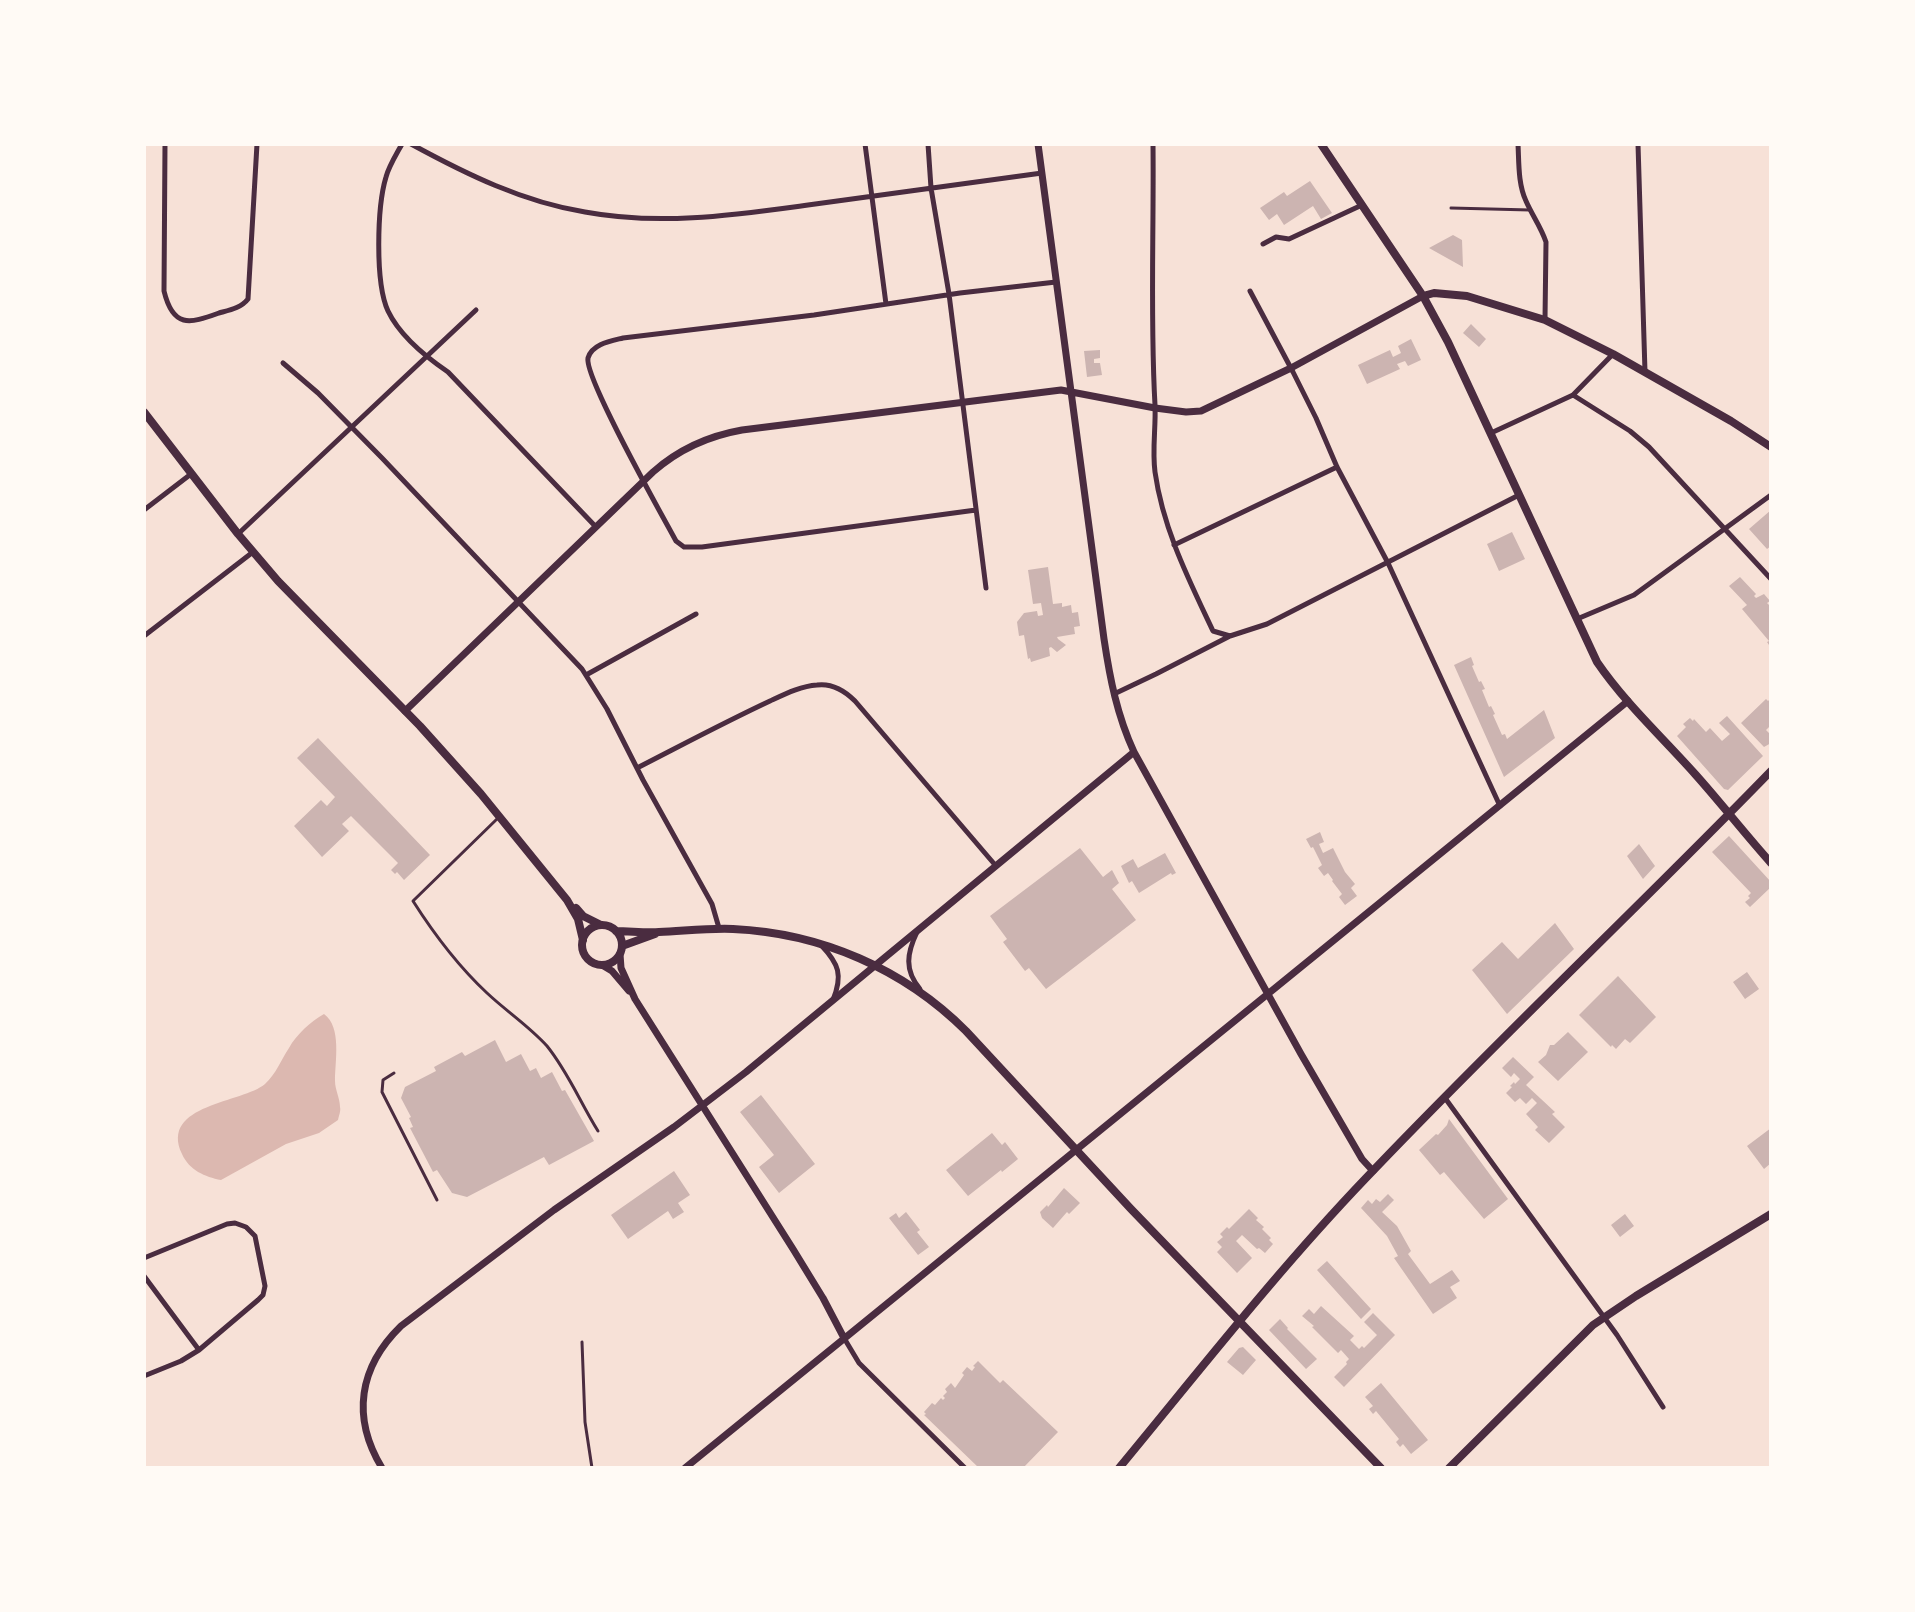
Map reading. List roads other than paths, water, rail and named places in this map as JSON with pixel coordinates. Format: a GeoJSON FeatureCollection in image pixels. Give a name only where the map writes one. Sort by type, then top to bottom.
{"type":"FeatureCollection","features":[{"type":"Feature","properties":{"kind":"main road"},"geometry":{"type":"LineString","coordinates":[[1321,144],[1423,296],[1448,342],[1597,662],[1771,863]]}},
{"type":"Feature","properties":{"kind":"main road"},"geometry":{"type":"LineString","coordinates":[[1423,296],[1434,293],[1467,296],[1545,320],[1613,354],[1771,447]]}},
{"type":"Feature","properties":{"kind":"main road"},"geometry":{"type":"LineString","coordinates":[[144,412],[238,534],[299,604],[457,766],[567,900],[583,916],[602,926]]}},
{"type":"Feature","properties":{"kind":"main road"},"geometry":{"type":"LineString","coordinates":[[1119,1468],[1240,1322],[1373,1171],[1771,771]]}},
{"type":"Feature","properties":{"kind":"main road"},"geometry":{"type":"LineString","coordinates":[[567,900],[578,919],[585,954],[592,962],[602,965],[613,962],[621,950],[622,940],[616,931],[607,926],[592,928],[583,940]]}},
{"type":"Feature","properties":{"kind":"main road"},"geometry":{"type":"LineString","coordinates":[[616,931],[756,931],[820,944],[877,966],[925,996],[959,1025],[1381,1468]]}},
{"type":"Feature","properties":{"kind":"main road"},"geometry":{"type":"LineString","coordinates":[[621,950],[659,932]]}},
{"type":"Feature","properties":{"kind":"main road"},"geometry":{"type":"LineString","coordinates":[[1449,1468],[1604,1317],[1771,1214]]}},
{"type":"Feature","properties":{"kind":"street"},"geometry":{"type":"LineString","coordinates":[[165,144],[164,291],[173,314],[182,321],[191,322],[240,306],[248,299],[257,144]]}},
{"type":"Feature","properties":{"kind":"street"},"geometry":{"type":"LineString","coordinates":[[402,144],[385,180],[381,201],[381,281],[386,308],[426,357],[448,372],[596,527]]}},
{"type":"Feature","properties":{"kind":"street"},"geometry":{"type":"LineString","coordinates":[[411,144],[485,181],[530,199],[564,208],[650,220],[700,218],[1042,173]]}},
{"type":"Feature","properties":{"kind":"street"},"geometry":{"type":"LineString","coordinates":[[865,144],[886,304]]}},
{"type":"Feature","properties":{"kind":"street"},"geometry":{"type":"LineString","coordinates":[[928,144],[931,188],[949,294],[986,588]]}},
{"type":"Feature","properties":{"kind":"street"},"geometry":{"type":"LineString","coordinates":[[1038,144],[1104,639],[1118,712],[1134,752],[1268,995],[1342,1128],[1373,1171]]}},
{"type":"Feature","properties":{"kind":"street"},"geometry":{"type":"LineString","coordinates":[[1153,144],[1152,352],[1155,408],[1152,441],[1155,471],[1163,512],[1174,545],[1213,631],[1230,636]]}},
{"type":"Feature","properties":{"kind":"street"},"geometry":{"type":"LineString","coordinates":[[1518,144],[1522,189],[1546,242],[1545,320]]}},
{"type":"Feature","properties":{"kind":"street"},"geometry":{"type":"LineString","coordinates":[[1638,144],[1645,373]]}},
{"type":"Feature","properties":{"kind":"street"},"geometry":{"type":"LineString","coordinates":[[1263,244],[1276,237],[1289,239],[1362,205]]}},
{"type":"Feature","properties":{"kind":"street"},"geometry":{"type":"LineString","coordinates":[[976,510],[689,548],[680,545],[590,374],[588,359],[601,344],[623,338],[1056,282]]}},
{"type":"Feature","properties":{"kind":"street"},"geometry":{"type":"LineString","coordinates":[[1250,291],[1388,563],[1500,806]]}},
{"type":"Feature","properties":{"kind":"street"},"geometry":{"type":"LineString","coordinates":[[405,711],[644,480],[688,447],[706,439],[730,432],[1042,391],[1071,391],[1155,408],[1201,411],[1291,368],[1423,296]]}},
{"type":"Feature","properties":{"kind":"street"},"geometry":{"type":"LineString","coordinates":[[238,534],[476,310]]}},
{"type":"Feature","properties":{"kind":"street"},"geometry":{"type":"LineString","coordinates":[[1491,433],[1573,395],[1613,354]]}},
{"type":"Feature","properties":{"kind":"street"},"geometry":{"type":"LineString","coordinates":[[283,363],[318,393],[567,651],[586,675],[596,688],[712,904],[719,929]]}},
{"type":"Feature","properties":{"kind":"street"},"geometry":{"type":"LineString","coordinates":[[1573,395],[1630,431],[1649,447],[1771,579]]}},
{"type":"Feature","properties":{"kind":"street"},"geometry":{"type":"LineString","coordinates":[[1174,545],[1337,467]]}},
{"type":"Feature","properties":{"kind":"street"},"geometry":{"type":"LineString","coordinates":[[144,510],[192,473]]}},
{"type":"Feature","properties":{"kind":"street"},"geometry":{"type":"LineString","coordinates":[[1113,694],[1230,636],[1267,624],[1519,495]]}},
{"type":"Feature","properties":{"kind":"street"},"geometry":{"type":"LineString","coordinates":[[1576,619],[1634,595],[1771,495]]}},
{"type":"Feature","properties":{"kind":"street"},"geometry":{"type":"LineString","coordinates":[[144,636],[253,552]]}},
{"type":"Feature","properties":{"kind":"street"},"geometry":{"type":"LineString","coordinates":[[586,675],[696,614]]}},
{"type":"Feature","properties":{"kind":"street"},"geometry":{"type":"LineString","coordinates":[[637,768],[786,693],[813,685],[827,685],[841,690],[855,701],[996,866]]}},
{"type":"Feature","properties":{"kind":"street"},"geometry":{"type":"LineString","coordinates":[[685,1468],[1628,701]]}},
{"type":"Feature","properties":{"kind":"street"},"geometry":{"type":"LineString","coordinates":[[382,1468],[366,1430],[364,1400],[368,1375],[385,1343],[401,1326],[486,1260],[760,1062],[1134,752]]}},
{"type":"Feature","properties":{"kind":"street"},"geometry":{"type":"LineString","coordinates":[[917,932],[909,952],[908,966],[914,982],[925,996]]}},
{"type":"Feature","properties":{"kind":"street"},"geometry":{"type":"LineString","coordinates":[[820,944],[838,970],[839,982],[831,1003]]}},
{"type":"Feature","properties":{"kind":"street"},"geometry":{"type":"LineString","coordinates":[[621,950],[621,968],[635,999]]}},
{"type":"Feature","properties":{"kind":"street"},"geometry":{"type":"LineString","coordinates":[[602,965],[612,971],[635,999],[823,1298],[859,1363],[965,1468]]}},
{"type":"Feature","properties":{"kind":"street"},"geometry":{"type":"LineString","coordinates":[[1444,1097],[1604,1317],[1663,1407]]}},
{"type":"Feature","properties":{"kind":"street"},"geometry":{"type":"LineString","coordinates":[[144,1258],[235,1223],[246,1227],[255,1236],[265,1286],[263,1295],[199,1350],[144,1376]]}},
{"type":"Feature","properties":{"kind":"street"},"geometry":{"type":"LineString","coordinates":[[144,1276],[199,1350]]}},
{"type":"Feature","properties":{"kind":"lane"},"geometry":{"type":"LineString","coordinates":[[1451,208],[1530,210]]}},
{"type":"Feature","properties":{"kind":"lane"},"geometry":{"type":"LineString","coordinates":[[500,816],[413,901],[440,941],[467,973],[545,1045],[564,1069],[598,1131]]}},
{"type":"Feature","properties":{"kind":"lane"},"geometry":{"type":"LineString","coordinates":[[394,1073],[383,1080],[382,1092],[437,1200]]}},
{"type":"Feature","properties":{"kind":"lane"},"geometry":{"type":"LineString","coordinates":[[582,1342],[585,1422],[592,1468]]}}]}
